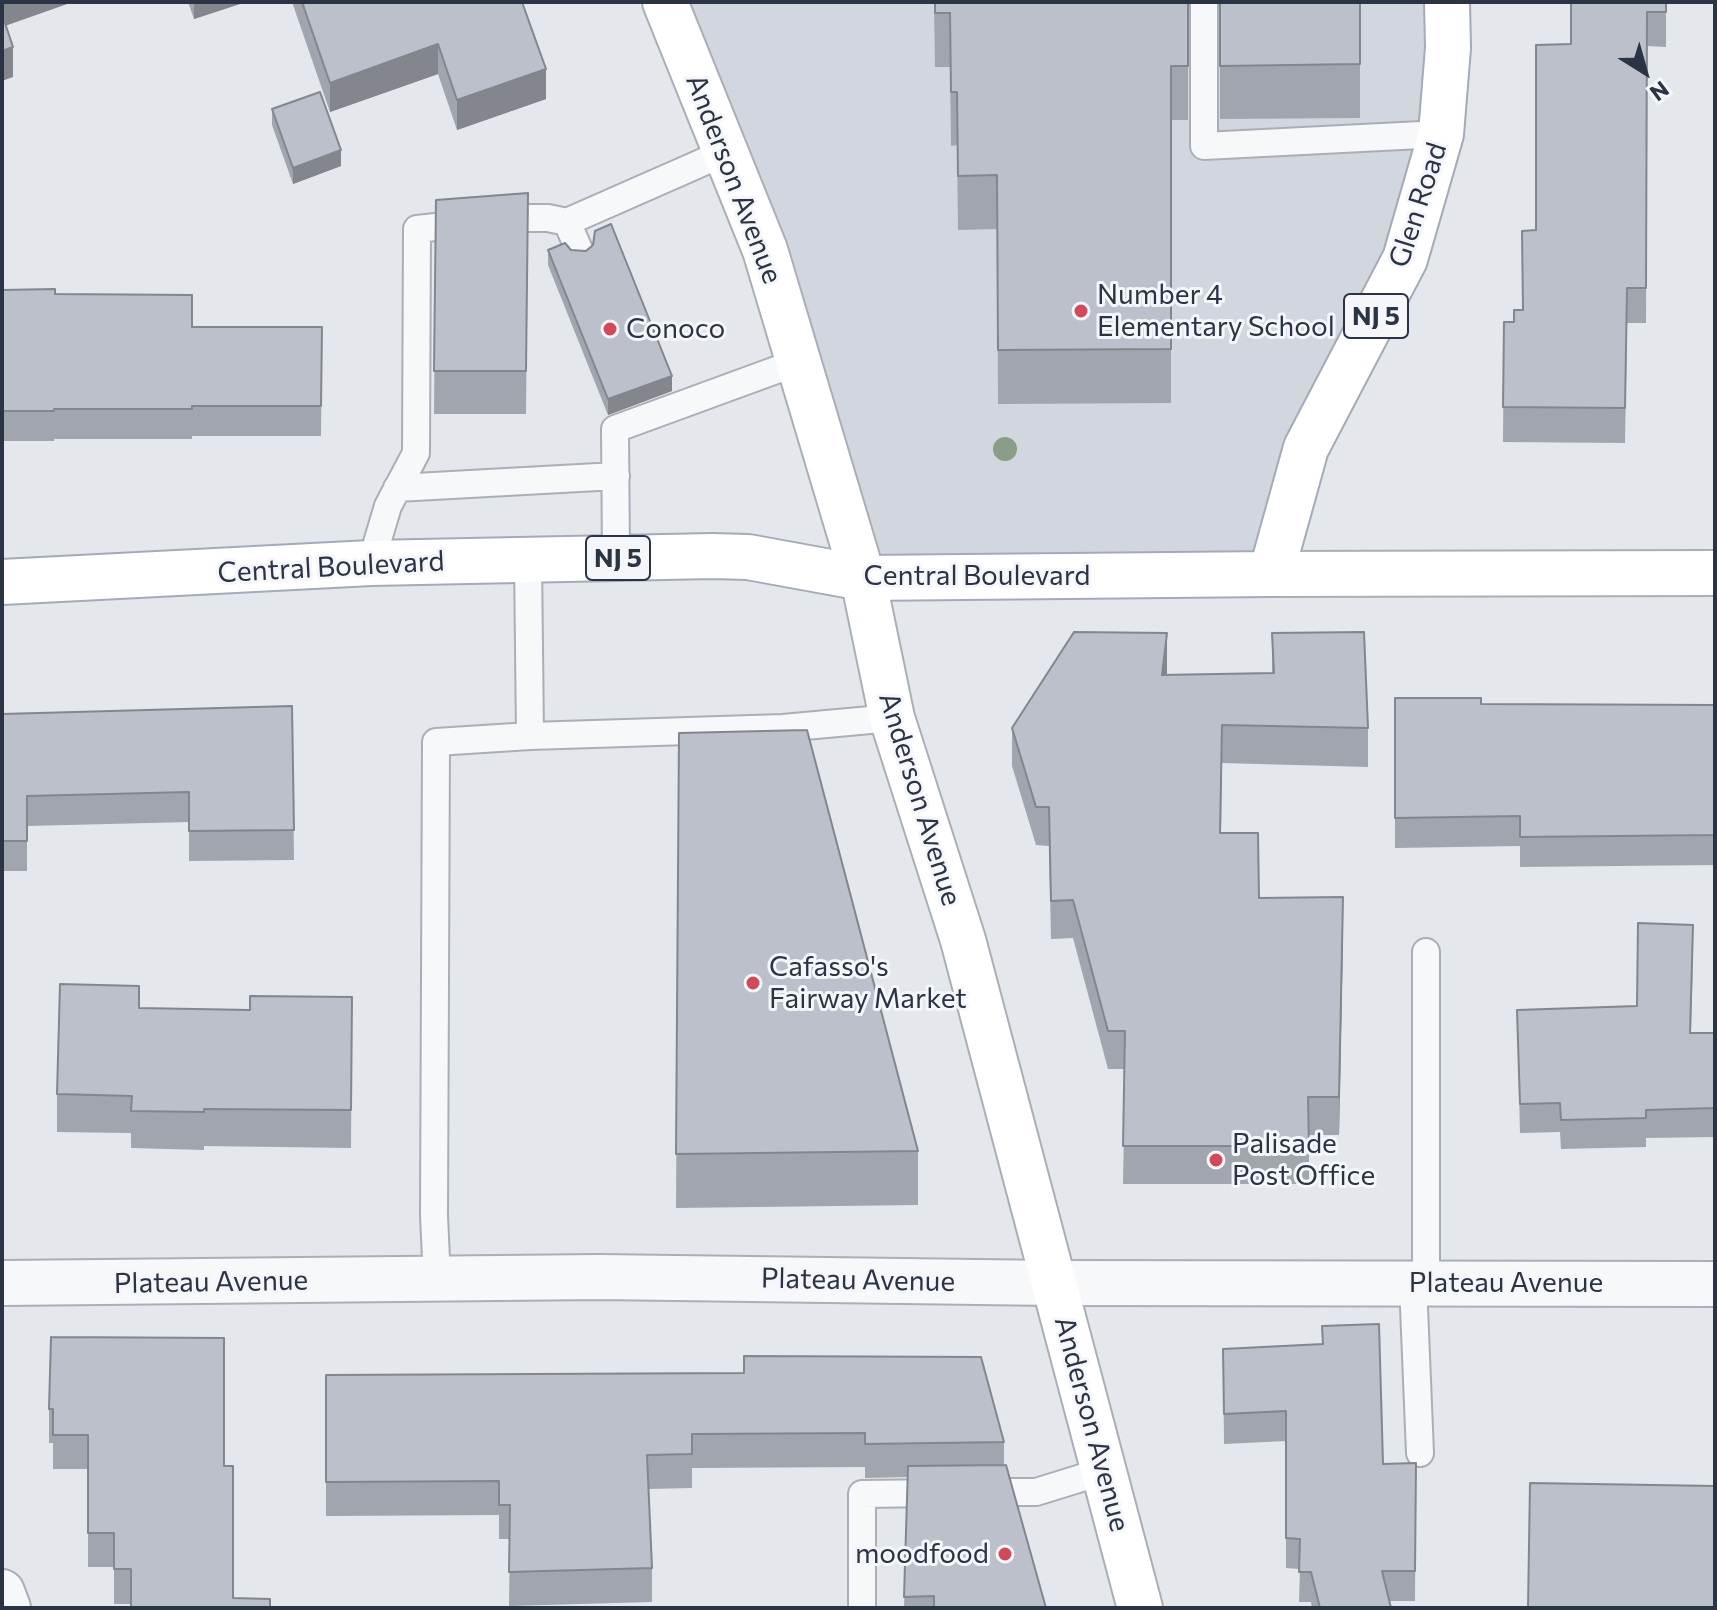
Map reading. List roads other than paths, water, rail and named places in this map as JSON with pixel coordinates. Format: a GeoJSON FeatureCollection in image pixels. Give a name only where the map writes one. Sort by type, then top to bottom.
{"type":"FeatureCollection","features":[{"type":"Feature","properties":{"kind":"main road","name":"Anderson Avenue"},"geometry":{"type":"LineString","coordinates":[[665,2],[765,250],[863,578],[892,718],[963,940],[1140,1608]]}},
{"type":"Feature","properties":{"kind":"main road","name":"Glen Road"},"geometry":{"type":"LineString","coordinates":[[1271,574],[1306,448],[1405,259],[1441,134],[1448,48],[1447,2]]}},
{"type":"Feature","properties":{"kind":"main road","name":"Central Boulevard"},"geometry":{"type":"LineString","coordinates":[[2,582],[371,563],[748,557],[863,578],[1715,573]]}},
{"type":"Feature","properties":{"kind":"street","name":"Plateau Avenue"},"geometry":{"type":"LineString","coordinates":[[2,1283],[599,1277],[1054,1283],[1715,1284]]}},
{"type":"Feature","properties":{"kind":"street"},"geometry":{"type":"LineString","coordinates":[[2,1592],[8,1608]]}},
{"type":"Feature","properties":{"kind":"lane"},"geometry":{"type":"LineString","coordinates":[[1204,4],[1204,146],[1441,134]]}},
{"type":"Feature","properties":{"kind":"lane"},"geometry":{"type":"LineString","coordinates":[[371,563],[388,506],[416,453],[417,229],[520,218],[567,222],[726,152]]}},
{"type":"Feature","properties":{"kind":"lane"},"geometry":{"type":"LineString","coordinates":[[567,222],[580,252]]}},
{"type":"Feature","properties":{"kind":"lane"},"geometry":{"type":"LineString","coordinates":[[616,558],[615,429],[642,411],[798,362]]}},
{"type":"Feature","properties":{"kind":"lane"},"geometry":{"type":"LineString","coordinates":[[397,488],[616,476]]}},
{"type":"Feature","properties":{"kind":"lane"},"geometry":{"type":"LineString","coordinates":[[528,560],[530,736]]}},
{"type":"Feature","properties":{"kind":"lane"},"geometry":{"type":"LineString","coordinates":[[437,1280],[434,1216],[436,742],[783,728],[892,718]]}},
{"type":"Feature","properties":{"kind":"lane"},"geometry":{"type":"LineString","coordinates":[[1420,1453],[1426,952]]}},
{"type":"Feature","properties":{"kind":"lane"},"geometry":{"type":"LineString","coordinates":[[862,1608],[862,1494],[1036,1492],[1104,1471]]}},
{"type":"Feature","properties":{"kind":"place","name":"Number 4 Elementary School"},"geometry":{"type":"Point","coordinates":[1081,311]}},
{"type":"Feature","properties":{"kind":"place","name":"Conoco"},"geometry":{"type":"Point","coordinates":[610,329]}},
{"type":"Feature","properties":{"kind":"place","name":"Cafasso's Fairway Market"},"geometry":{"type":"Point","coordinates":[753,983]}},
{"type":"Feature","properties":{"kind":"place","name":"Palisade Post Office"},"geometry":{"type":"Point","coordinates":[1216,1160]}},
{"type":"Feature","properties":{"kind":"place","name":"moodfood"},"geometry":{"type":"Point","coordinates":[1005,1554]}}]}
